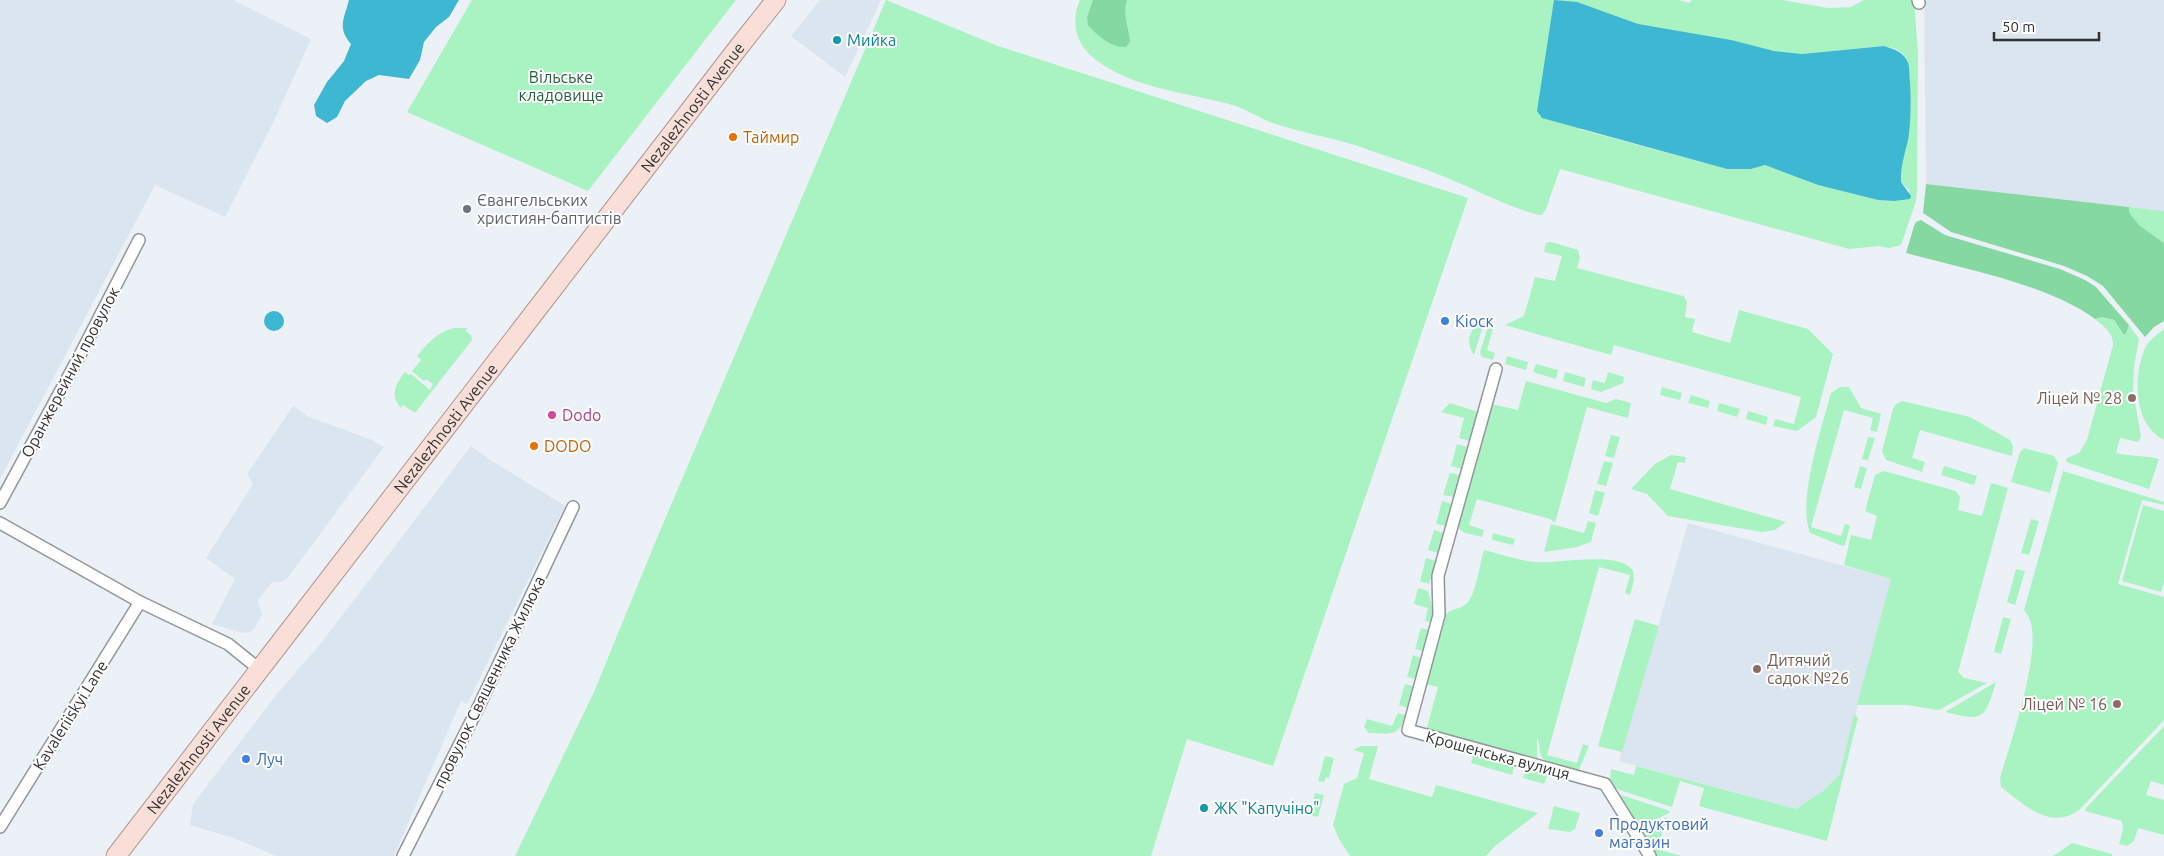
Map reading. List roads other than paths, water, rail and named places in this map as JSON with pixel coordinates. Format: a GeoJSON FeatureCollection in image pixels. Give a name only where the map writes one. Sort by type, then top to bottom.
{"type":"FeatureCollection","features":[{"type":"Feature","properties":{"kind":"main road","name":"Nezalezhnosti Avenue"},"geometry":{"type":"LineString","coordinates":[[116,856],[776,0]]}},
{"type":"Feature","properties":{"kind":"street","name":"Оранжерейний провулок"},"geometry":{"type":"LineString","coordinates":[[0,503],[140,240]]}},
{"type":"Feature","properties":{"kind":"street","name":"Крошенська вулиця"},"geometry":{"type":"LineString","coordinates":[[1496,369],[1438,576],[1439,615],[1408,730],[1605,784],[1650,856]]}},
{"type":"Feature","properties":{"kind":"street","name":"провулок Священника Жилюка"},"geometry":{"type":"LineString","coordinates":[[403,856],[478,708],[574,507]]}},
{"type":"Feature","properties":{"kind":"street"},"geometry":{"type":"LineString","coordinates":[[0,523],[140,602],[228,644],[259,669]]}},
{"type":"Feature","properties":{"kind":"street","name":"Kavaleriiskyi Lane"},"geometry":{"type":"LineString","coordinates":[[0,827],[140,602]]}},
{"type":"Feature","properties":{"kind":"water"},"geometry":{"type":"Polygon","coordinates":[[[349,0],[459,0],[449,17],[436,27],[424,42],[420,60],[409,79],[379,75],[366,81],[345,101],[337,117],[327,123],[316,116],[314,105],[327,82],[344,61],[351,44],[343,28],[349,0]]]}},
{"type":"Feature","properties":{"kind":"water"},"geometry":{"type":"Polygon","coordinates":[[[1554,0],[1577,2],[1638,24],[1731,40],[1774,51],[1802,54],[1884,46],[1891,48],[1904,56],[1909,65],[1910,126],[1902,165],[1901,182],[1911,196],[1910,199],[1878,200],[1818,185],[1765,165],[1751,169],[1727,169],[1542,118],[1537,111],[1554,0]]]}},
{"type":"Feature","properties":{"kind":"water"},"geometry":{"type":"Polygon","coordinates":[[[274,311],[281,314],[284,321],[281,328],[274,331],[267,328],[264,321],[267,314],[274,311]]]}},
{"type":"Feature","properties":{"kind":"place","name":"Мийка"},"geometry":{"type":"Point","coordinates":[837,40]}},
{"type":"Feature","properties":{"kind":"place","name":"Таймир"},"geometry":{"type":"Point","coordinates":[733,137]}},
{"type":"Feature","properties":{"kind":"place","name":"Євангельських християн-баптистів"},"geometry":{"type":"Point","coordinates":[467,209]}},
{"type":"Feature","properties":{"kind":"place","name":"Кіоск"},"geometry":{"type":"Point","coordinates":[1445,321]}},
{"type":"Feature","properties":{"kind":"place","name":"Ліцей № 28"},"geometry":{"type":"Point","coordinates":[2132,398]}},
{"type":"Feature","properties":{"kind":"place","name":"Dodo"},"geometry":{"type":"Point","coordinates":[552,415]}},
{"type":"Feature","properties":{"kind":"place","name":"DODO"},"geometry":{"type":"Point","coordinates":[534,446]}},
{"type":"Feature","properties":{"kind":"place","name":"Дитячий садок №26"},"geometry":{"type":"Point","coordinates":[1757,669]}},
{"type":"Feature","properties":{"kind":"place","name":"Ліцей № 16"},"geometry":{"type":"Point","coordinates":[2117,704]}},
{"type":"Feature","properties":{"kind":"place","name":"Луч"},"geometry":{"type":"Point","coordinates":[246,759]}},
{"type":"Feature","properties":{"kind":"place","name":"ЖК \"Капучіно\""},"geometry":{"type":"Point","coordinates":[1204,808]}},
{"type":"Feature","properties":{"kind":"place","name":"Продуктовий магазин"},"geometry":{"type":"Point","coordinates":[1599,833]}},
{"type":"Feature","properties":{"kind":"park label","name":"Вільське кладовище"},"geometry":{"type":"Point","coordinates":[561,86]}}]}
